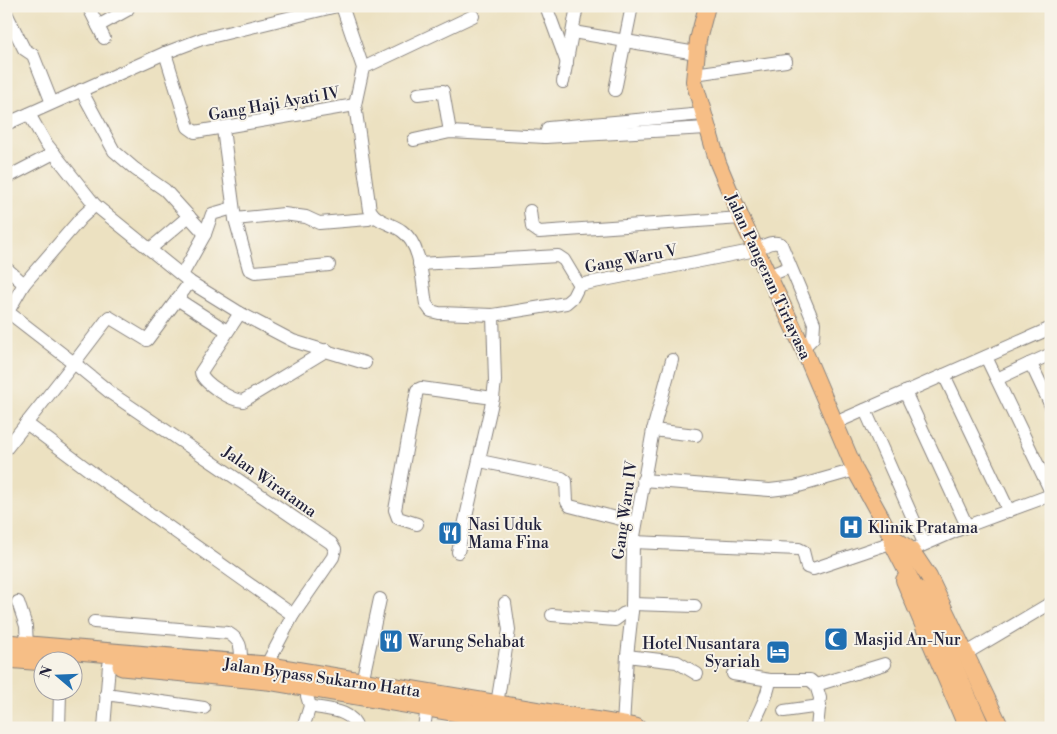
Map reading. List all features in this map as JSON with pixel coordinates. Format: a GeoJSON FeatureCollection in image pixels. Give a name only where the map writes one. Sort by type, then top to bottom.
{"type":"FeatureCollection","features":[{"type":"Feature","properties":{"kind":"highway","name":"Jalan Bypass Sukarno Hatta"},"geometry":{"type":"LineString","coordinates":[[6,644],[266,666],[362,682],[397,694]]}},
{"type":"Feature","properties":{"kind":"highway"},"geometry":{"type":"LineString","coordinates":[[6,658],[32,660]]}},
{"type":"Feature","properties":{"kind":"highway","name":"Jalan Bypass Sukarno Hatta"},"geometry":{"type":"LineString","coordinates":[[82,663],[267,680],[308,687],[397,694],[553,728]]}},
{"type":"Feature","properties":{"kind":"highway","name":"Jalan Bypass Sukarno Hatta"},"geometry":{"type":"LineString","coordinates":[[428,700],[497,704],[630,727]]}},
{"type":"Feature","properties":{"kind":"main road","name":"Jalan Pangeran Tirtayasa"},"geometry":{"type":"LineString","coordinates":[[707,6],[696,53],[694,81],[718,164],[741,218],[803,348],[855,470],[891,538],[967,728]]}},
{"type":"Feature","properties":{"kind":"main road","name":"Jalan Pangeran Tirtayasa"},"geometry":{"type":"LineString","coordinates":[[891,538],[913,549],[930,577],[960,658]]}},
{"type":"Feature","properties":{"kind":"main road","name":"Jalan Pangeran Tirtayasa"},"geometry":{"type":"LineString","coordinates":[[891,538],[914,586],[922,593],[1000,727]]}},
{"type":"Feature","properties":{"kind":"main road","name":"Jalan Pangeran Tirtayasa"},"geometry":{"type":"LineString","coordinates":[[913,549],[922,593]]}},
{"type":"Feature","properties":{"kind":"main road"},"geometry":{"type":"LineString","coordinates":[[960,658],[982,728]]}},
{"type":"Feature","properties":{"kind":"street"},"geometry":{"type":"LineString","coordinates":[[88,6],[104,38]]}},
{"type":"Feature","properties":{"kind":"street"},"geometry":{"type":"LineString","coordinates":[[98,26],[128,10],[129,6]]}},
{"type":"Feature","properties":{"kind":"street"},"geometry":{"type":"LineString","coordinates":[[6,124],[165,53],[202,39],[337,6]]}},
{"type":"Feature","properties":{"kind":"street"},"geometry":{"type":"LineString","coordinates":[[342,6],[363,68],[355,106],[368,199],[374,217],[402,230],[410,238],[419,264],[558,256],[564,260],[579,285]]}},
{"type":"Feature","properties":{"kind":"street"},"geometry":{"type":"LineString","coordinates":[[546,6],[567,63]]}},
{"type":"Feature","properties":{"kind":"street"},"geometry":{"type":"LineString","coordinates":[[563,82],[577,6]]}},
{"type":"Feature","properties":{"kind":"street"},"geometry":{"type":"LineString","coordinates":[[615,90],[632,6]]}},
{"type":"Feature","properties":{"kind":"street"},"geometry":{"type":"LineString","coordinates":[[6,13],[24,49],[33,55],[52,103]]}},
{"type":"Feature","properties":{"kind":"street"},"geometry":{"type":"LineString","coordinates":[[363,68],[473,16]]}},
{"type":"Feature","properties":{"kind":"street"},"geometry":{"type":"LineString","coordinates":[[573,32],[696,53]]}},
{"type":"Feature","properties":{"kind":"street","name":"Gang Haji Ayati IV"},"geometry":{"type":"LineString","coordinates":[[165,53],[188,127],[194,132],[223,129],[355,106]]}},
{"type":"Feature","properties":{"kind":"street"},"geometry":{"type":"LineString","coordinates":[[694,74],[786,61]]}},
{"type":"Feature","properties":{"kind":"street"},"geometry":{"type":"LineString","coordinates":[[81,90],[114,151],[141,174],[165,190],[205,234]]}},
{"type":"Feature","properties":{"kind":"street"},"geometry":{"type":"LineString","coordinates":[[418,94],[443,91],[450,132]]}},
{"type":"Feature","properties":{"kind":"street"},"geometry":{"type":"LineString","coordinates":[[29,114],[54,153],[95,206],[186,278],[240,313],[293,341],[364,363]]}},
{"type":"Feature","properties":{"kind":"street"},"geometry":{"type":"LineString","coordinates":[[414,140],[450,132],[545,137],[705,121]]}},
{"type":"Feature","properties":{"kind":"street"},"geometry":{"type":"LineString","coordinates":[[223,129],[234,213],[252,271],[329,265]]}},
{"type":"Feature","properties":{"kind":"street"},"geometry":{"type":"LineString","coordinates":[[6,178],[54,153]]}},
{"type":"Feature","properties":{"kind":"street"},"geometry":{"type":"LineString","coordinates":[[7,314],[24,284],[81,218],[95,206]]}},
{"type":"Feature","properties":{"kind":"street"},"geometry":{"type":"LineString","coordinates":[[530,211],[532,227],[539,232],[741,218]]}},
{"type":"Feature","properties":{"kind":"street"},"geometry":{"type":"LineString","coordinates":[[6,449],[106,319],[112,318],[147,340],[177,299],[212,214],[295,214],[319,223],[368,220],[374,217]]}},
{"type":"Feature","properties":{"kind":"street"},"geometry":{"type":"LineString","coordinates":[[150,249],[189,216]]}},
{"type":"Feature","properties":{"kind":"street","name":"Gang Waru V"},"geometry":{"type":"LineString","coordinates":[[419,264],[426,304],[431,311],[493,315],[566,303],[573,297],[579,285],[756,250],[772,242],[781,244],[790,266]]}},
{"type":"Feature","properties":{"kind":"street"},"geometry":{"type":"LineString","coordinates":[[768,276],[790,266],[814,323],[813,338],[803,348]]}},
{"type":"Feature","properties":{"kind":"street"},"geometry":{"type":"LineString","coordinates":[[6,268],[24,284]]}},
{"type":"Feature","properties":{"kind":"street"},"geometry":{"type":"LineString","coordinates":[[177,299],[227,331]]}},
{"type":"Feature","properties":{"kind":"street"},"geometry":{"type":"LineString","coordinates":[[240,313],[201,372],[204,381],[237,401],[243,401],[327,350]]}},
{"type":"Feature","properties":{"kind":"street","name":"Jalan Wiratama"},"geometry":{"type":"LineString","coordinates":[[7,314],[74,363],[112,394],[331,543],[335,549],[333,557],[293,615],[266,666]]}},
{"type":"Feature","properties":{"kind":"street"},"geometry":{"type":"LineString","coordinates":[[458,552],[493,398],[495,381],[493,315]]}},
{"type":"Feature","properties":{"kind":"street"},"geometry":{"type":"LineString","coordinates":[[836,423],[1051,328]]}},
{"type":"Feature","properties":{"kind":"street"},"geometry":{"type":"LineString","coordinates":[[293,341],[306,363]]}},
{"type":"Feature","properties":{"kind":"street"},"geometry":{"type":"LineString","coordinates":[[997,379],[1051,354]]}},
{"type":"Feature","properties":{"kind":"street"},"geometry":{"type":"LineString","coordinates":[[865,410],[913,549],[1051,494],[986,357]]}},
{"type":"Feature","properties":{"kind":"street","name":"Gang Waru IV"},"geometry":{"type":"LineString","coordinates":[[630,727],[627,656],[632,608],[633,542],[643,480],[672,360]]}},
{"type":"Feature","properties":{"kind":"street"},"geometry":{"type":"LineString","coordinates":[[1029,364],[1034,370],[1051,406]]}},
{"type":"Feature","properties":{"kind":"street"},"geometry":{"type":"LineString","coordinates":[[944,375],[1009,511]]}},
{"type":"Feature","properties":{"kind":"street"},"geometry":{"type":"LineString","coordinates":[[417,524],[398,518],[395,510],[417,390],[421,388],[493,398]]}},
{"type":"Feature","properties":{"kind":"street"},"geometry":{"type":"LineString","coordinates":[[905,392],[967,526]]}},
{"type":"Feature","properties":{"kind":"street"},"geometry":{"type":"LineString","coordinates":[[26,423],[94,474],[293,615]]}},
{"type":"Feature","properties":{"kind":"street"},"geometry":{"type":"LineString","coordinates":[[654,430],[696,435]]}},
{"type":"Feature","properties":{"kind":"street"},"geometry":{"type":"LineString","coordinates":[[480,461],[562,478],[566,481],[567,502],[570,506],[636,523]]}},
{"type":"Feature","properties":{"kind":"street"},"geometry":{"type":"LineString","coordinates":[[643,480],[770,490],[795,487],[855,470]]}},
{"type":"Feature","properties":{"kind":"street"},"geometry":{"type":"LineString","coordinates":[[633,542],[799,549],[803,551],[807,567],[812,569],[891,538]]}},
{"type":"Feature","properties":{"kind":"street"},"geometry":{"type":"LineString","coordinates":[[362,682],[380,599]]}},
{"type":"Feature","properties":{"kind":"street"},"geometry":{"type":"LineString","coordinates":[[18,602],[26,626],[27,646]]}},
{"type":"Feature","properties":{"kind":"street"},"geometry":{"type":"LineString","coordinates":[[497,704],[509,630],[505,603]]}},
{"type":"Feature","properties":{"kind":"street"},"geometry":{"type":"LineString","coordinates":[[960,658],[1051,603]]}},
{"type":"Feature","properties":{"kind":"street"},"geometry":{"type":"LineString","coordinates":[[552,615],[615,620],[632,608],[695,606]]}},
{"type":"Feature","properties":{"kind":"street"},"geometry":{"type":"LineString","coordinates":[[94,622],[228,633],[238,639],[241,645],[241,664]]}},
{"type":"Feature","properties":{"kind":"street"},"geometry":{"type":"LineString","coordinates":[[627,656],[677,662],[697,674]]}},
{"type":"Feature","properties":{"kind":"street"},"geometry":{"type":"LineString","coordinates":[[816,685],[885,664]]}},
{"type":"Feature","properties":{"kind":"street"},"geometry":{"type":"LineString","coordinates":[[104,728],[109,665]]}},
{"type":"Feature","properties":{"kind":"street"},"geometry":{"type":"LineString","coordinates":[[733,674],[770,680],[810,680],[816,685],[820,706],[817,728]]}},
{"type":"Feature","properties":{"kind":"street"},"geometry":{"type":"LineString","coordinates":[[753,728],[755,720],[767,699],[770,680]]}},
{"type":"Feature","properties":{"kind":"street"},"geometry":{"type":"LineString","coordinates":[[303,728],[310,706],[306,696],[308,687]]}},
{"type":"Feature","properties":{"kind":"street"},"geometry":{"type":"LineString","coordinates":[[106,694],[204,708]]}},
{"type":"Feature","properties":{"kind":"street"},"geometry":{"type":"LineString","coordinates":[[424,728],[428,700]]}},
{"type":"Feature","properties":{"kind":"street"},"geometry":{"type":"LineString","coordinates":[[59,728],[60,702]]}},
{"type":"Feature","properties":{"kind":"street"},"geometry":{"type":"LineString","coordinates":[[310,706],[343,712],[356,723],[358,728]]}},
{"type":"Feature","properties":{"kind":"street"},"geometry":{"type":"LineString","coordinates":[[784,711],[820,706]]}},
{"type":"Feature","properties":{"kind":"place","name":"Klinik Pratama"},"geometry":{"type":"Point","coordinates":[851,527]}},
{"type":"Feature","properties":{"kind":"place","name":"Nasi Uduk Mama Fina"},"geometry":{"type":"Point","coordinates":[450,533]}},
{"type":"Feature","properties":{"kind":"place","name":"Masjid An-Nur"},"geometry":{"type":"Point","coordinates":[836,639]}},
{"type":"Feature","properties":{"kind":"place","name":"Warung Sehabat"},"geometry":{"type":"Point","coordinates":[391,641]}},
{"type":"Feature","properties":{"kind":"place","name":"Hotel Nusantara Syariah"},"geometry":{"type":"Point","coordinates":[778,652]}}]}
